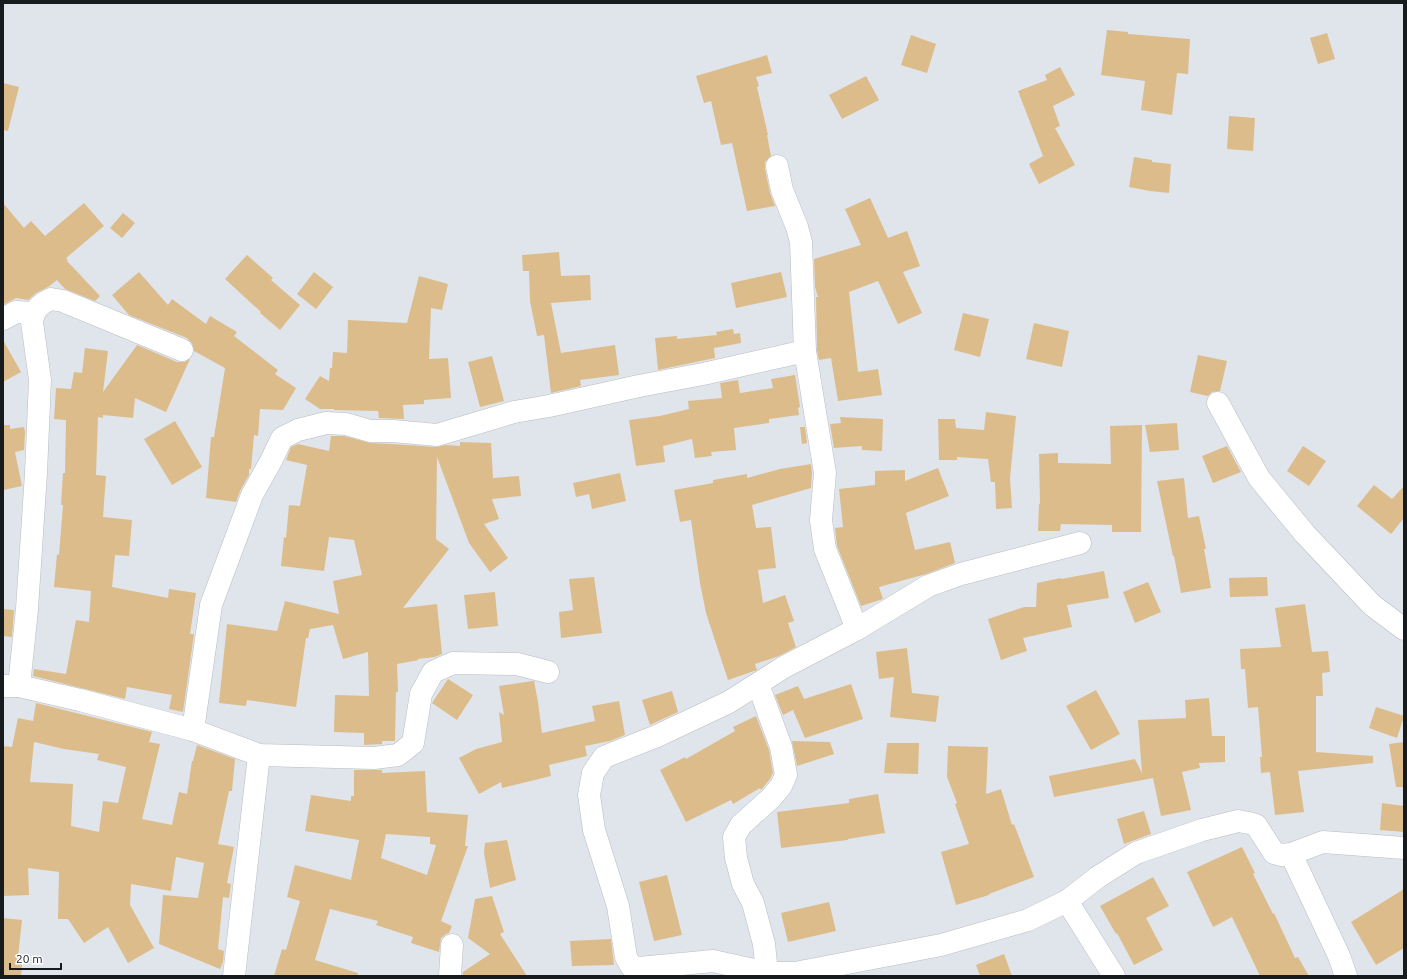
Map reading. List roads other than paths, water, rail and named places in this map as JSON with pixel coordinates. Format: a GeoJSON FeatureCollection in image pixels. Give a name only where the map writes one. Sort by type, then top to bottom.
{"type":"FeatureCollection","features":[{"type":"Feature","properties":{"kind":"street"},"geometry":{"type":"LineString","coordinates":[[777,166],[782,190],[797,227],[801,242],[804,351],[825,473],[821,520],[825,549],[857,629]]}},
{"type":"Feature","properties":{"kind":"street"},"geometry":{"type":"LineString","coordinates":[[182,350],[63,301],[51,298],[40,304],[33,313],[32,322],[40,380],[36,474],[27,609],[11,686],[80,700],[193,730],[260,755],[374,758],[398,755],[413,743],[421,694],[433,672],[453,663],[517,664],[548,672]]}},
{"type":"Feature","properties":{"kind":"street"},"geometry":{"type":"LineString","coordinates":[[3,319],[16,312],[33,313]]}},
{"type":"Feature","properties":{"kind":"street"},"geometry":{"type":"LineString","coordinates":[[193,730],[211,605],[252,494],[282,438],[298,430],[326,424],[346,424],[370,431],[437,435],[514,412],[703,374],[804,351]]}},
{"type":"Feature","properties":{"kind":"street"},"geometry":{"type":"LineString","coordinates":[[1218,402],[1259,478],[1301,528],[1372,605],[1404,629]]}},
{"type":"Feature","properties":{"kind":"street"},"geometry":{"type":"LineString","coordinates":[[1080,543],[961,574],[928,586],[857,629],[784,668],[729,702],[657,736],[604,758],[593,773],[589,795],[594,830],[618,906],[626,957],[631,966],[639,968],[713,960],[766,973],[795,973],[941,945],[1028,920],[1067,901],[1098,877],[1136,853],[1202,830],[1238,821],[1249,822],[1256,825],[1274,853],[1282,855],[1291,854],[1323,842],[1404,848]]}},
{"type":"Feature","properties":{"kind":"street"},"geometry":{"type":"LineString","coordinates":[[758,684],[781,747],[786,775],[781,786],[771,798],[741,825],[734,836],[736,858],[743,884],[753,903],[764,944],[766,973]]}},
{"type":"Feature","properties":{"kind":"street"},"geometry":{"type":"LineString","coordinates":[[234,976],[260,755]]}},
{"type":"Feature","properties":{"kind":"street"},"geometry":{"type":"LineString","coordinates":[[1291,854],[1339,956],[1346,976]]}},
{"type":"Feature","properties":{"kind":"street"},"geometry":{"type":"LineString","coordinates":[[1067,901],[1114,976]]}},
{"type":"Feature","properties":{"kind":"street"},"geometry":{"type":"LineString","coordinates":[[450,976],[452,945]]}}]}
